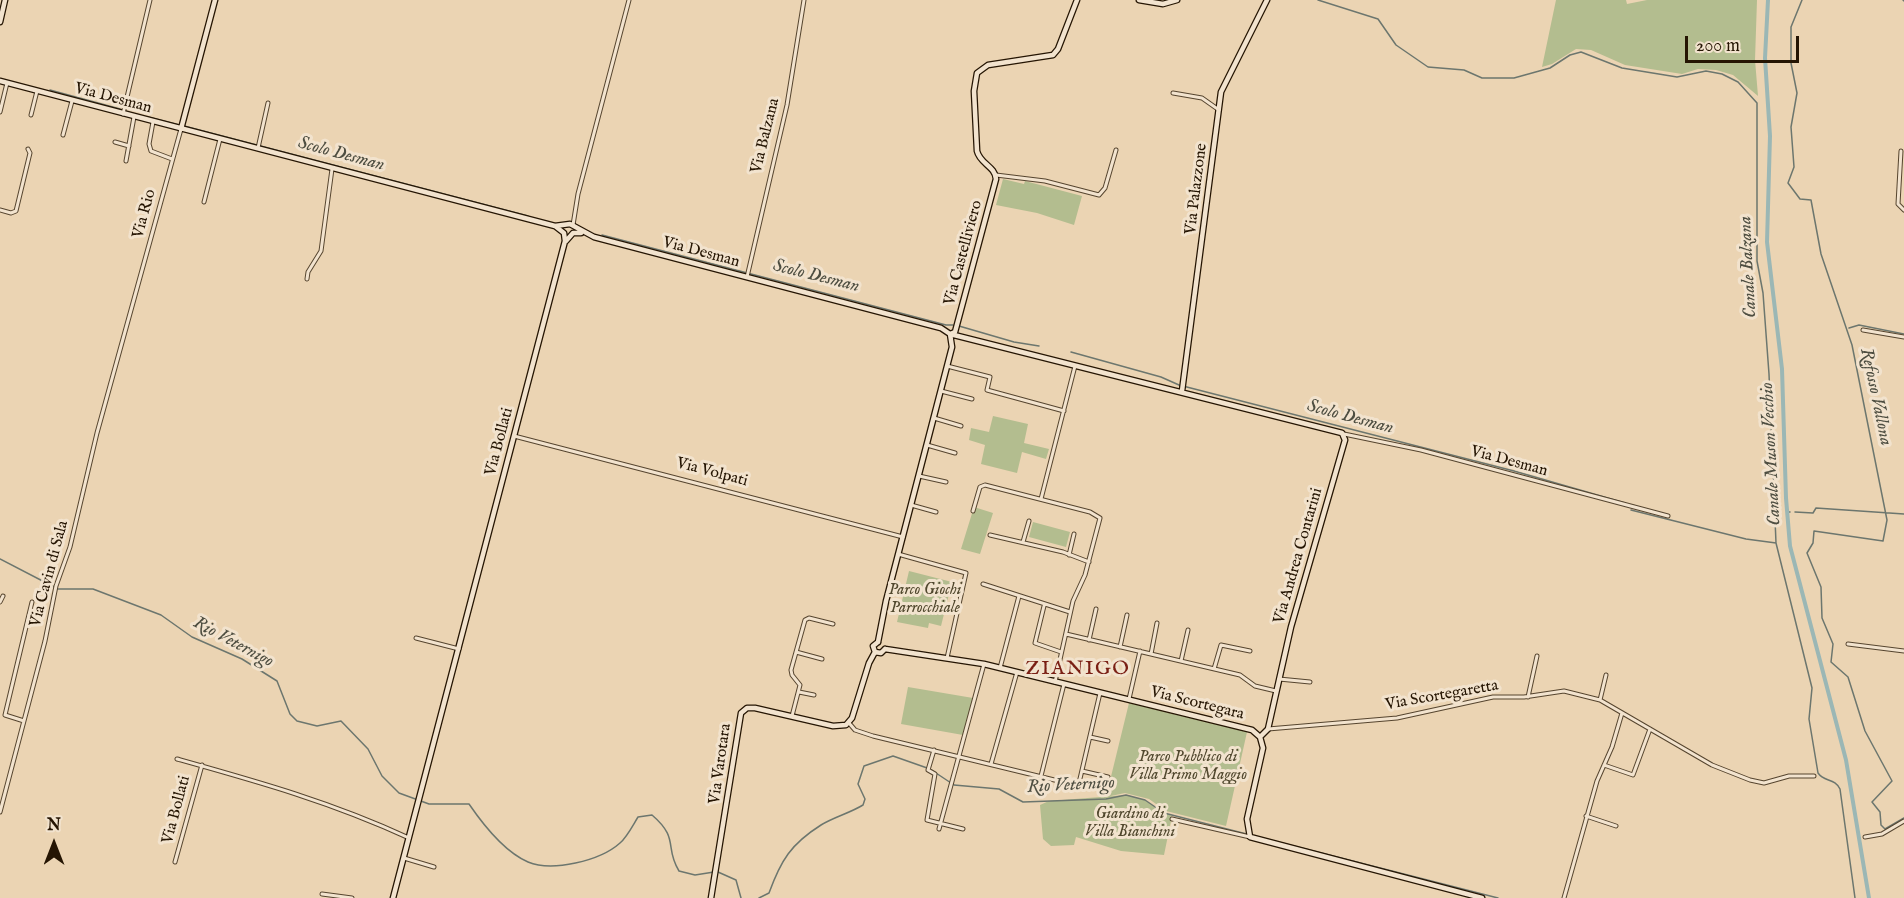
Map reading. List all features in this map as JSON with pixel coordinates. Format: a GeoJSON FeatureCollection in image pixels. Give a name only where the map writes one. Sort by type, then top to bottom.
{"type":"FeatureCollection","features":[{"type":"Feature","properties":{"kind":"street"},"geometry":{"type":"LineString","coordinates":[[0,22],[5,0]]}},
{"type":"Feature","properties":{"kind":"street"},"geometry":{"type":"LineString","coordinates":[[123,114],[150,0]]}},
{"type":"Feature","properties":{"kind":"street","name":"Via Rio"},"geometry":{"type":"LineString","coordinates":[[97,433],[182,127],[214,0]]}},
{"type":"Feature","properties":{"kind":"street"},"geometry":{"type":"LineString","coordinates":[[569,228],[629,0]]}},
{"type":"Feature","properties":{"kind":"street","name":"Via Balzana"},"geometry":{"type":"LineString","coordinates":[[748,275],[787,105],[804,0]]}},
{"type":"Feature","properties":{"kind":"street"},"geometry":{"type":"LineString","coordinates":[[1077,0],[1058,49],[1053,55],[988,65],[977,73],[974,91],[977,151],[979,158],[996,175],[1045,181],[1099,195],[1105,188],[1116,150]]}},
{"type":"Feature","properties":{"kind":"street"},"geometry":{"type":"LineString","coordinates":[[1139,0],[1167,4],[1177,0]]}},
{"type":"Feature","properties":{"kind":"street","name":"Via Palazzone"},"geometry":{"type":"LineString","coordinates":[[1181,387],[1198,279],[1221,92],[1229,71],[1267,0]]}},
{"type":"Feature","properties":{"kind":"street","name":"Via Desman"},"geometry":{"type":"LineString","coordinates":[[0,81],[153,122],[182,127],[220,139],[258,146],[332,169],[748,275],[941,328],[950,334],[1181,387],[1344,437],[1421,450],[1668,516]]}},
{"type":"Feature","properties":{"kind":"street"},"geometry":{"type":"LineString","coordinates":[[0,112],[7,83]]}},
{"type":"Feature","properties":{"kind":"street"},"geometry":{"type":"LineString","coordinates":[[31,115],[37,91]]}},
{"type":"Feature","properties":{"kind":"street"},"geometry":{"type":"LineString","coordinates":[[1173,93],[1202,98],[1219,110]]}},
{"type":"Feature","properties":{"kind":"street"},"geometry":{"type":"LineString","coordinates":[[63,135],[72,101]]}},
{"type":"Feature","properties":{"kind":"street"},"geometry":{"type":"LineString","coordinates":[[258,146],[268,103]]}},
{"type":"Feature","properties":{"kind":"street"},"geometry":{"type":"LineString","coordinates":[[126,161],[134,117]]}},
{"type":"Feature","properties":{"kind":"street"},"geometry":{"type":"LineString","coordinates":[[153,122],[149,144],[151,150],[172,159]]}},
{"type":"Feature","properties":{"kind":"street"},"geometry":{"type":"LineString","coordinates":[[204,202],[220,139]]}},
{"type":"Feature","properties":{"kind":"street"},"geometry":{"type":"LineString","coordinates":[[115,142],[129,146]]}},
{"type":"Feature","properties":{"kind":"street"},"geometry":{"type":"LineString","coordinates":[[0,210],[13,213],[16,210],[30,153],[28,149]]}},
{"type":"Feature","properties":{"kind":"street"},"geometry":{"type":"LineString","coordinates":[[1902,151],[1898,204],[1904,210]]}},
{"type":"Feature","properties":{"kind":"street"},"geometry":{"type":"LineString","coordinates":[[307,279],[308,272],[321,251],[332,169]]}},
{"type":"Feature","properties":{"kind":"street","name":"Via Castelliviero"},"geometry":{"type":"LineString","coordinates":[[950,334],[955,332],[996,175]]}},
{"type":"Feature","properties":{"kind":"street","name":"Via Bollati"},"geometry":{"type":"LineString","coordinates":[[393,898],[569,228]]}},
{"type":"Feature","properties":{"kind":"street"},"geometry":{"type":"LineString","coordinates":[[1863,330],[1904,337]]}},
{"type":"Feature","properties":{"kind":"street"},"geometry":{"type":"LineString","coordinates":[[950,334],[953,344],[898,554],[878,642],[873,646],[875,652],[869,663],[855,713],[849,723],[859,732],[1075,785],[1079,783],[1100,693]]}},
{"type":"Feature","properties":{"kind":"street"},"geometry":{"type":"LineString","coordinates":[[1041,499],[1076,364]]}},
{"type":"Feature","properties":{"kind":"street"},"geometry":{"type":"LineString","coordinates":[[947,366],[990,377],[987,390],[1064,411]]}},
{"type":"Feature","properties":{"kind":"street"},"geometry":{"type":"LineString","coordinates":[[941,391],[972,399]]}},
{"type":"Feature","properties":{"kind":"street"},"geometry":{"type":"LineString","coordinates":[[934,418],[961,426]]}},
{"type":"Feature","properties":{"kind":"street","name":"Via Cavin di Sala"},"geometry":{"type":"LineString","coordinates":[[0,812],[56,588],[70,547],[97,433]]}},
{"type":"Feature","properties":{"kind":"street","name":"Via Volpati"},"geometry":{"type":"LineString","coordinates":[[515,434],[903,537]]}},
{"type":"Feature","properties":{"kind":"street","name":"Via Andrea Contarini"},"geometry":{"type":"LineString","coordinates":[[1268,729],[1279,679],[1344,437]]}},
{"type":"Feature","properties":{"kind":"street"},"geometry":{"type":"LineString","coordinates":[[927,445],[955,453]]}},
{"type":"Feature","properties":{"kind":"street"},"geometry":{"type":"LineString","coordinates":[[919,476],[946,482]]}},
{"type":"Feature","properties":{"kind":"street"},"geometry":{"type":"LineString","coordinates":[[973,511],[982,486],[1097,514],[1100,518],[1089,562],[1070,612],[1055,682]]}},
{"type":"Feature","properties":{"kind":"street"},"geometry":{"type":"LineString","coordinates":[[911,505],[936,512]]}},
{"type":"Feature","properties":{"kind":"street"},"geometry":{"type":"LineString","coordinates":[[1023,543],[1029,521]]}},
{"type":"Feature","properties":{"kind":"street"},"geometry":{"type":"LineString","coordinates":[[1069,555],[1074,534]]}},
{"type":"Feature","properties":{"kind":"street"},"geometry":{"type":"LineString","coordinates":[[990,535],[1089,562]]}},
{"type":"Feature","properties":{"kind":"street"},"geometry":{"type":"LineString","coordinates":[[898,554],[966,572],[947,658]]}},
{"type":"Feature","properties":{"kind":"street"},"geometry":{"type":"LineString","coordinates":[[983,584],[1070,612]]}},
{"type":"Feature","properties":{"kind":"street"},"geometry":{"type":"LineString","coordinates":[[0,602],[3,596]]}},
{"type":"Feature","properties":{"kind":"street"},"geometry":{"type":"LineString","coordinates":[[1000,668],[1019,596]]}},
{"type":"Feature","properties":{"kind":"street","name":"Via Cavin di Sala"},"geometry":{"type":"LineString","coordinates":[[5,715],[32,602]]}},
{"type":"Feature","properties":{"kind":"street"},"geometry":{"type":"LineString","coordinates":[[1044,605],[1035,643],[1061,652]]}},
{"type":"Feature","properties":{"kind":"street"},"geometry":{"type":"LineString","coordinates":[[1089,640],[1096,609]]}},
{"type":"Feature","properties":{"kind":"street"},"geometry":{"type":"LineString","coordinates":[[1120,647],[1127,615]]}},
{"type":"Feature","properties":{"kind":"street"},"geometry":{"type":"LineString","coordinates":[[792,716],[800,683],[791,673],[805,620],[809,618],[833,624]]}},
{"type":"Feature","properties":{"kind":"street"},"geometry":{"type":"LineString","coordinates":[[1151,654],[1157,623]]}},
{"type":"Feature","properties":{"kind":"street"},"geometry":{"type":"LineString","coordinates":[[1181,661],[1188,630]]}},
{"type":"Feature","properties":{"kind":"street"},"geometry":{"type":"LineString","coordinates":[[1065,634],[1243,676],[1255,686],[1276,691]]}},
{"type":"Feature","properties":{"kind":"street"},"geometry":{"type":"LineString","coordinates":[[416,638],[459,649]]}},
{"type":"Feature","properties":{"kind":"street"},"geometry":{"type":"LineString","coordinates":[[875,652],[881,653],[885,649],[884,644],[878,642]]}},
{"type":"Feature","properties":{"kind":"street"},"geometry":{"type":"LineString","coordinates":[[1848,644],[1904,651]]}},
{"type":"Feature","properties":{"kind":"street"},"geometry":{"type":"LineString","coordinates":[[1214,669],[1221,645],[1250,651]]}},
{"type":"Feature","properties":{"kind":"street","name":"Via Scortegara"},"geometry":{"type":"LineString","coordinates":[[885,649],[984,664],[1252,730],[1260,737],[1263,748],[1249,834]]}},
{"type":"Feature","properties":{"kind":"street"},"geometry":{"type":"LineString","coordinates":[[1129,700],[1140,651]]}},
{"type":"Feature","properties":{"kind":"street"},"geometry":{"type":"LineString","coordinates":[[796,652],[822,659]]}},
{"type":"Feature","properties":{"kind":"street"},"geometry":{"type":"LineString","coordinates":[[1528,697],[1537,656]]}},
{"type":"Feature","properties":{"kind":"street"},"geometry":{"type":"LineString","coordinates":[[939,829],[984,664]]}},
{"type":"Feature","properties":{"kind":"street"},"geometry":{"type":"LineString","coordinates":[[991,764],[1017,672]]}},
{"type":"Feature","properties":{"kind":"street"},"geometry":{"type":"LineString","coordinates":[[1600,700],[1606,675]]}},
{"type":"Feature","properties":{"kind":"street"},"geometry":{"type":"LineString","coordinates":[[1279,679],[1310,682]]}},
{"type":"Feature","properties":{"kind":"street"},"geometry":{"type":"LineString","coordinates":[[1041,776],[1064,684]]}},
{"type":"Feature","properties":{"kind":"street","name":"Via Scortegaretta"},"geometry":{"type":"LineString","coordinates":[[1268,729],[1397,718],[1493,697],[1528,697],[1556,691],[1600,700],[1720,769],[1755,782],[1769,782],[1789,776],[1814,776]]}},
{"type":"Feature","properties":{"kind":"street"},"geometry":{"type":"LineString","coordinates":[[799,692],[814,695]]}},
{"type":"Feature","properties":{"kind":"street","name":"Via Varotara"},"geometry":{"type":"LineString","coordinates":[[711,898],[741,713],[747,708],[756,708],[833,726],[849,723]]}},
{"type":"Feature","properties":{"kind":"street"},"geometry":{"type":"LineString","coordinates":[[1564,898],[1586,816],[1622,712]]}},
{"type":"Feature","properties":{"kind":"street"},"geometry":{"type":"LineString","coordinates":[[0,714],[24,721]]}},
{"type":"Feature","properties":{"kind":"street"},"geometry":{"type":"LineString","coordinates":[[1260,737],[1268,729]]}},
{"type":"Feature","properties":{"kind":"street"},"geometry":{"type":"LineString","coordinates":[[1604,765],[1633,775],[1650,729]]}},
{"type":"Feature","properties":{"kind":"street"},"geometry":{"type":"LineString","coordinates":[[1089,737],[1108,741]]}},
{"type":"Feature","properties":{"kind":"street"},"geometry":{"type":"LineString","coordinates":[[934,750],[929,768],[935,774],[927,820],[963,829]]}},
{"type":"Feature","properties":{"kind":"street","name":"Via Bollati"},"geometry":{"type":"LineString","coordinates":[[177,759],[332,804],[408,838]]}},
{"type":"Feature","properties":{"kind":"street","name":"Via Bollati"},"geometry":{"type":"LineString","coordinates":[[175,862],[202,765]]}},
{"type":"Feature","properties":{"kind":"street"},"geometry":{"type":"LineString","coordinates":[[1082,771],[1108,777]]}},
{"type":"Feature","properties":{"kind":"street"},"geometry":{"type":"LineString","coordinates":[[1586,816],[1616,826]]}},
{"type":"Feature","properties":{"kind":"street"},"geometry":{"type":"LineString","coordinates":[[1172,819],[1249,834],[1482,898]]}},
{"type":"Feature","properties":{"kind":"street"},"geometry":{"type":"LineString","coordinates":[[1865,837],[1887,832],[1904,821]]}},
{"type":"Feature","properties":{"kind":"street"},"geometry":{"type":"LineString","coordinates":[[404,858],[434,867]]}},
{"type":"Feature","properties":{"kind":"street"},"geometry":{"type":"LineString","coordinates":[[322,894],[351,898]]}},
{"type":"Feature","properties":{"kind":"green space"},"geometry":{"type":"Polygon","coordinates":[[[1556,0],[1626,0],[1627,4],[1647,0],[1757,0],[1755,60],[1758,96],[1733,75],[1716,70],[1698,69],[1682,74],[1625,65],[1591,50],[1576,49],[1552,64],[1542,67],[1556,0]]]}},
{"type":"Feature","properties":{"kind":"green space"},"geometry":{"type":"Polygon","coordinates":[[[1003,179],[1024,184],[1025,181],[1082,196],[1074,225],[1037,213],[996,205],[1003,179]]]}},
{"type":"Feature","properties":{"kind":"green space"},"geometry":{"type":"Polygon","coordinates":[[[993,416],[1028,424],[1024,443],[1049,449],[1046,459],[1022,452],[1017,473],[981,464],[985,445],[969,440],[971,428],[989,432],[993,416]]]}},
{"type":"Feature","properties":{"kind":"green space"},"geometry":{"type":"Polygon","coordinates":[[[974,507],[993,513],[980,554],[961,549],[974,507]]]}},
{"type":"Feature","properties":{"kind":"green space"},"geometry":{"type":"Polygon","coordinates":[[[1033,522],[1070,532],[1066,547],[1029,537],[1033,522]]]}},
{"type":"Feature","properties":{"kind":"green space","name":"Parco Giochi Parrocchiale"},"geometry":{"type":"Polygon","coordinates":[[[909,571],[952,582],[941,626],[929,623],[928,628],[897,622],[909,571]]]}},
{"type":"Feature","properties":{"kind":"green space"},"geometry":{"type":"Polygon","coordinates":[[[908,687],[973,698],[963,735],[901,724],[908,687]]]}},
{"type":"Feature","properties":{"kind":"green space","name":"Parco Pubblico di Villa Primo Maggio"},"geometry":{"type":"Polygon","coordinates":[[[1129,703],[1247,732],[1226,826],[1166,811],[1149,799],[1125,793],[1106,797],[1129,703]]]}},
{"type":"Feature","properties":{"kind":"green space","name":"Giardino di Villa Bianchini"},"geometry":{"type":"Polygon","coordinates":[[[1126,795],[1145,800],[1172,816],[1164,855],[1121,851],[1076,837],[1074,845],[1051,846],[1043,839],[1040,805],[1049,801],[1126,795]]]}},
{"type":"Feature","properties":{"kind":"waterway","name":"Canale Balzana"},"geometry":{"type":"LineString","coordinates":[[1318,0],[1378,19],[1396,45],[1428,67],[1464,70],[1482,78],[1514,78],[1550,68],[1570,55],[1581,52],[1622,68],[1677,77],[1706,71],[1722,74],[1738,82],[1757,103],[1757,261],[1763,293],[1769,374],[1776,543],[1812,688],[1809,719],[1818,773],[1835,783],[1840,789],[1855,898]]}},
{"type":"Feature","properties":{"kind":"waterway","name":"Canale Muson Vecchio"},"geometry":{"type":"LineString","coordinates":[[1768,0],[1765,58],[1770,136],[1767,242],[1782,369],[1786,498],[1790,546],[1846,760],[1869,898]]}},
{"type":"Feature","properties":{"kind":"waterway","name":"Refosso Vallona"},"geometry":{"type":"LineString","coordinates":[[1802,0],[1791,27],[1791,63],[1797,93],[1791,127],[1794,167],[1788,183],[1800,199],[1811,200],[1821,254],[1852,345],[1887,520],[1883,541],[1814,531],[1813,543],[1807,553],[1821,587],[1822,618],[1833,644],[1831,662],[1848,677],[1865,731],[1892,781],[1872,802],[1880,812],[1881,825],[1885,829],[1904,818]]}},
{"type":"Feature","properties":{"kind":"waterway","name":"Scolo Desman"},"geometry":{"type":"LineString","coordinates":[[50,90],[120,109]]}},
{"type":"Feature","properties":{"kind":"waterway","name":"Scolo Desman"},"geometry":{"type":"LineString","coordinates":[[148,117],[179,125]]}},
{"type":"Feature","properties":{"kind":"waterway","name":"Scolo Desman"},"geometry":{"type":"LineString","coordinates":[[184,126],[528,216]]}},
{"type":"Feature","properties":{"kind":"waterway","name":"Scolo Desman"},"geometry":{"type":"LineString","coordinates":[[602,235],[953,325]]}},
{"type":"Feature","properties":{"kind":"waterway"},"geometry":{"type":"LineString","coordinates":[[1849,328],[1859,325],[1904,334]]}},
{"type":"Feature","properties":{"kind":"waterway","name":"Scolo Desman"},"geometry":{"type":"LineString","coordinates":[[959,326],[1014,342],[1039,346]]}},
{"type":"Feature","properties":{"kind":"waterway","name":"Scolo Desman"},"geometry":{"type":"LineString","coordinates":[[1071,352],[1161,377],[1179,385],[1514,471],[1625,503]]}},
{"type":"Feature","properties":{"kind":"waterway"},"geometry":{"type":"LineString","coordinates":[[1795,512],[1813,513],[1816,508],[1904,514]]}},
{"type":"Feature","properties":{"kind":"waterway","name":"Scolo Desman"},"geometry":{"type":"LineString","coordinates":[[1631,510],[1746,539],[1776,543]]}},
{"type":"Feature","properties":{"kind":"waterway","name":"Rio Veternigo"},"geometry":{"type":"LineString","coordinates":[[0,559],[58,589],[93,589],[161,615],[192,637],[242,659],[277,681],[290,714],[297,721],[317,726],[341,721],[368,749],[382,776],[399,793],[429,804],[469,804],[487,828],[503,844],[528,862],[550,866],[588,860],[601,855],[623,840],[638,817],[652,815],[666,830],[672,855],[679,871],[695,875],[714,872]]}},
{"type":"Feature","properties":{"kind":"waterway","name":"Rio Veternigo"},"geometry":{"type":"LineString","coordinates":[[759,898],[769,893],[783,862],[802,839],[826,822],[863,805],[865,799],[858,784],[864,766],[893,756],[930,769],[954,785],[999,789],[1023,802],[1106,799],[1126,795],[1145,800],[1164,813],[1498,898]]}},
{"type":"Feature","properties":{"kind":"waterway","name":"Rio Veternigo"},"geometry":{"type":"LineString","coordinates":[[718,872],[736,880],[741,898]]}},
{"type":"Feature","properties":{"kind":"district","name":"ZIANIGO"},"geometry":{"type":"Point","coordinates":[1078,670]}}]}
